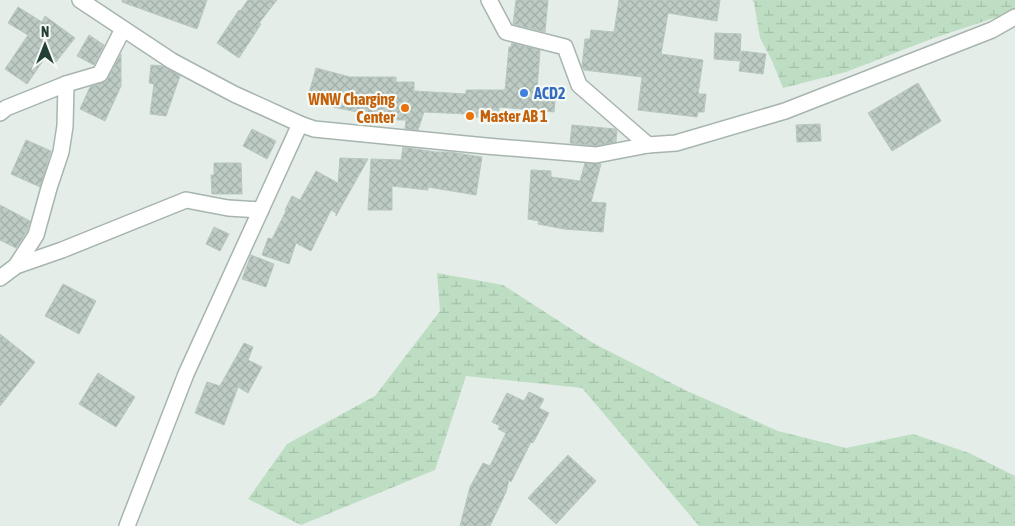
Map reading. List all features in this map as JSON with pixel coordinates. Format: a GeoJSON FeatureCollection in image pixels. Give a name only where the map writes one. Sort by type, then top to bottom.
{"type":"FeatureCollection","features":[{"type":"Feature","properties":{"kind":"street"},"geometry":{"type":"LineString","coordinates":[[80,0],[172,61],[234,94],[314,129],[596,155],[648,145],[676,143],[785,111],[992,30],[1015,17]]}},
{"type":"Feature","properties":{"kind":"street"},"geometry":{"type":"LineString","coordinates":[[489,0],[506,32],[565,47],[579,85],[648,145]]}},
{"type":"Feature","properties":{"kind":"street"},"geometry":{"type":"LineString","coordinates":[[0,113],[6,108],[66,84],[100,74],[124,29]]}},
{"type":"Feature","properties":{"kind":"street"},"geometry":{"type":"LineString","coordinates":[[16,266],[36,235],[61,152],[65,126],[66,84]]}},
{"type":"Feature","properties":{"kind":"street"},"geometry":{"type":"LineString","coordinates":[[127,526],[186,374],[300,124]]}},
{"type":"Feature","properties":{"kind":"street"},"geometry":{"type":"LineString","coordinates":[[0,278],[16,266],[62,250],[186,200],[228,208],[261,210]]}},
{"type":"Feature","properties":{"kind":"green space"},"geometry":{"type":"Polygon","coordinates":[[[752,0],[1015,0],[1015,11],[931,39],[846,72],[783,88],[760,38],[752,0]]]}},
{"type":"Feature","properties":{"kind":"green space"},"geometry":{"type":"Polygon","coordinates":[[[437,273],[503,285],[593,343],[685,390],[778,431],[846,448],[913,434],[969,453],[1015,476],[1015,526],[699,526],[582,388],[466,376],[435,470],[301,525],[248,499],[287,444],[375,396],[440,311],[437,273]]]}},
{"type":"Feature","properties":{"kind":"building"},"geometry":{"type":"Polygon","coordinates":[[[122,0],[207,0],[197,29],[122,2],[122,0]]]}},
{"type":"Feature","properties":{"kind":"building"},"geometry":{"type":"Polygon","coordinates":[[[248,0],[277,0],[259,23],[261,24],[239,58],[217,43],[248,0]]]}},
{"type":"Feature","properties":{"kind":"building"},"geometry":{"type":"Polygon","coordinates":[[[516,0],[548,0],[545,32],[513,24],[516,0]]]}},
{"type":"Feature","properties":{"kind":"building"},"geometry":{"type":"Polygon","coordinates":[[[619,0],[720,0],[717,21],[668,13],[661,54],[703,60],[698,94],[706,94],[704,112],[698,112],[697,117],[638,110],[642,77],[584,70],[582,66],[585,39],[590,39],[591,30],[614,32],[619,0]]]}},
{"type":"Feature","properties":{"kind":"building"},"geometry":{"type":"Polygon","coordinates":[[[18,7],[42,22],[45,16],[75,38],[56,62],[47,55],[27,84],[5,69],[28,35],[8,23],[18,7]]]}},
{"type":"Feature","properties":{"kind":"building"},"geometry":{"type":"Polygon","coordinates":[[[715,33],[741,34],[740,61],[714,59],[715,33]]]}},
{"type":"Feature","properties":{"kind":"building"},"geometry":{"type":"Polygon","coordinates":[[[89,35],[104,45],[94,65],[77,56],[89,35]]]}},
{"type":"Feature","properties":{"kind":"building"},"geometry":{"type":"Polygon","coordinates":[[[512,43],[540,50],[537,90],[556,91],[554,112],[499,107],[499,117],[466,117],[466,114],[424,112],[418,130],[405,129],[406,120],[397,120],[397,115],[367,114],[333,107],[333,105],[308,97],[316,68],[350,77],[396,77],[396,82],[414,82],[414,91],[466,94],[466,90],[505,90],[509,47],[511,47],[512,43]]]}},
{"type":"Feature","properties":{"kind":"building"},"geometry":{"type":"Polygon","coordinates":[[[742,51],[766,54],[763,74],[739,71],[742,51]]]}},
{"type":"Feature","properties":{"kind":"building"},"geometry":{"type":"Polygon","coordinates":[[[121,54],[121,86],[105,121],[80,109],[90,87],[106,81],[121,54]]]}},
{"type":"Feature","properties":{"kind":"building"},"geometry":{"type":"Polygon","coordinates":[[[151,65],[163,66],[180,76],[166,116],[150,114],[154,84],[149,83],[151,65]]]}},
{"type":"Feature","properties":{"kind":"building"},"geometry":{"type":"Polygon","coordinates":[[[918,83],[941,121],[892,151],[868,113],[918,83]]]}},
{"type":"Feature","properties":{"kind":"building"},"geometry":{"type":"Polygon","coordinates":[[[820,124],[821,141],[797,142],[796,125],[820,124]]]}},
{"type":"Feature","properties":{"kind":"building"},"geometry":{"type":"Polygon","coordinates":[[[572,125],[615,129],[617,131],[616,142],[595,146],[570,143],[572,125]]]}},
{"type":"Feature","properties":{"kind":"building"},"geometry":{"type":"Polygon","coordinates":[[[252,129],[276,141],[267,159],[243,146],[252,129]]]}},
{"type":"Feature","properties":{"kind":"building"},"geometry":{"type":"Polygon","coordinates":[[[26,140],[51,151],[40,187],[11,174],[26,140]]]}},
{"type":"Feature","properties":{"kind":"building"},"geometry":{"type":"Polygon","coordinates":[[[403,147],[482,157],[476,195],[428,187],[428,190],[392,186],[392,210],[368,210],[371,159],[401,160],[403,147]]]}},
{"type":"Feature","properties":{"kind":"building"},"geometry":{"type":"Polygon","coordinates":[[[340,158],[368,159],[336,216],[336,213],[331,210],[311,251],[296,243],[289,264],[262,255],[268,238],[272,239],[292,196],[300,200],[316,171],[338,183],[340,158]]]}},
{"type":"Feature","properties":{"kind":"building"},"geometry":{"type":"Polygon","coordinates":[[[214,163],[241,163],[242,194],[212,194],[211,175],[214,175],[214,163]]]}},
{"type":"Feature","properties":{"kind":"building"},"geometry":{"type":"Polygon","coordinates":[[[585,163],[601,164],[591,202],[606,203],[603,232],[564,229],[538,224],[539,221],[528,219],[531,170],[551,171],[551,177],[580,181],[585,163]]]}},
{"type":"Feature","properties":{"kind":"building"},"geometry":{"type":"Polygon","coordinates":[[[0,205],[30,221],[27,231],[16,248],[0,240],[0,205]]]}},
{"type":"Feature","properties":{"kind":"building"},"geometry":{"type":"Polygon","coordinates":[[[214,227],[229,234],[220,251],[206,244],[214,227]]]}},
{"type":"Feature","properties":{"kind":"building"},"geometry":{"type":"Polygon","coordinates":[[[251,255],[274,264],[266,287],[242,279],[251,255]]]}},
{"type":"Feature","properties":{"kind":"building"},"geometry":{"type":"Polygon","coordinates":[[[63,284],[96,301],[79,334],[45,316],[63,284]]]}},
{"type":"Feature","properties":{"kind":"building"},"geometry":{"type":"Polygon","coordinates":[[[0,334],[35,362],[0,406],[0,334]]]}},
{"type":"Feature","properties":{"kind":"building"},"geometry":{"type":"Polygon","coordinates":[[[244,343],[253,347],[248,360],[262,367],[248,393],[238,387],[224,425],[195,413],[207,382],[220,386],[244,343]]]}},
{"type":"Feature","properties":{"kind":"building"},"geometry":{"type":"Polygon","coordinates":[[[98,373],[135,397],[116,427],[79,404],[98,373]]]}},
{"type":"Feature","properties":{"kind":"building"},"geometry":{"type":"Polygon","coordinates":[[[529,392],[544,399],[539,408],[549,413],[533,443],[531,442],[511,482],[509,480],[506,492],[490,526],[460,526],[470,487],[483,463],[490,466],[506,433],[498,429],[500,426],[492,422],[507,393],[524,401],[529,392]]]}},
{"type":"Feature","properties":{"kind":"building"},"geometry":{"type":"Polygon","coordinates":[[[568,455],[596,481],[556,524],[528,498],[568,455]]]}},
{"type":"Feature","properties":{"kind":"place","name":"ACD2"},"geometry":{"type":"Point","coordinates":[524,93]}},
{"type":"Feature","properties":{"kind":"place","name":"WNW Charging Center"},"geometry":{"type":"Point","coordinates":[405,108]}},
{"type":"Feature","properties":{"kind":"place","name":"Master AB 1"},"geometry":{"type":"Point","coordinates":[470,116]}}]}
